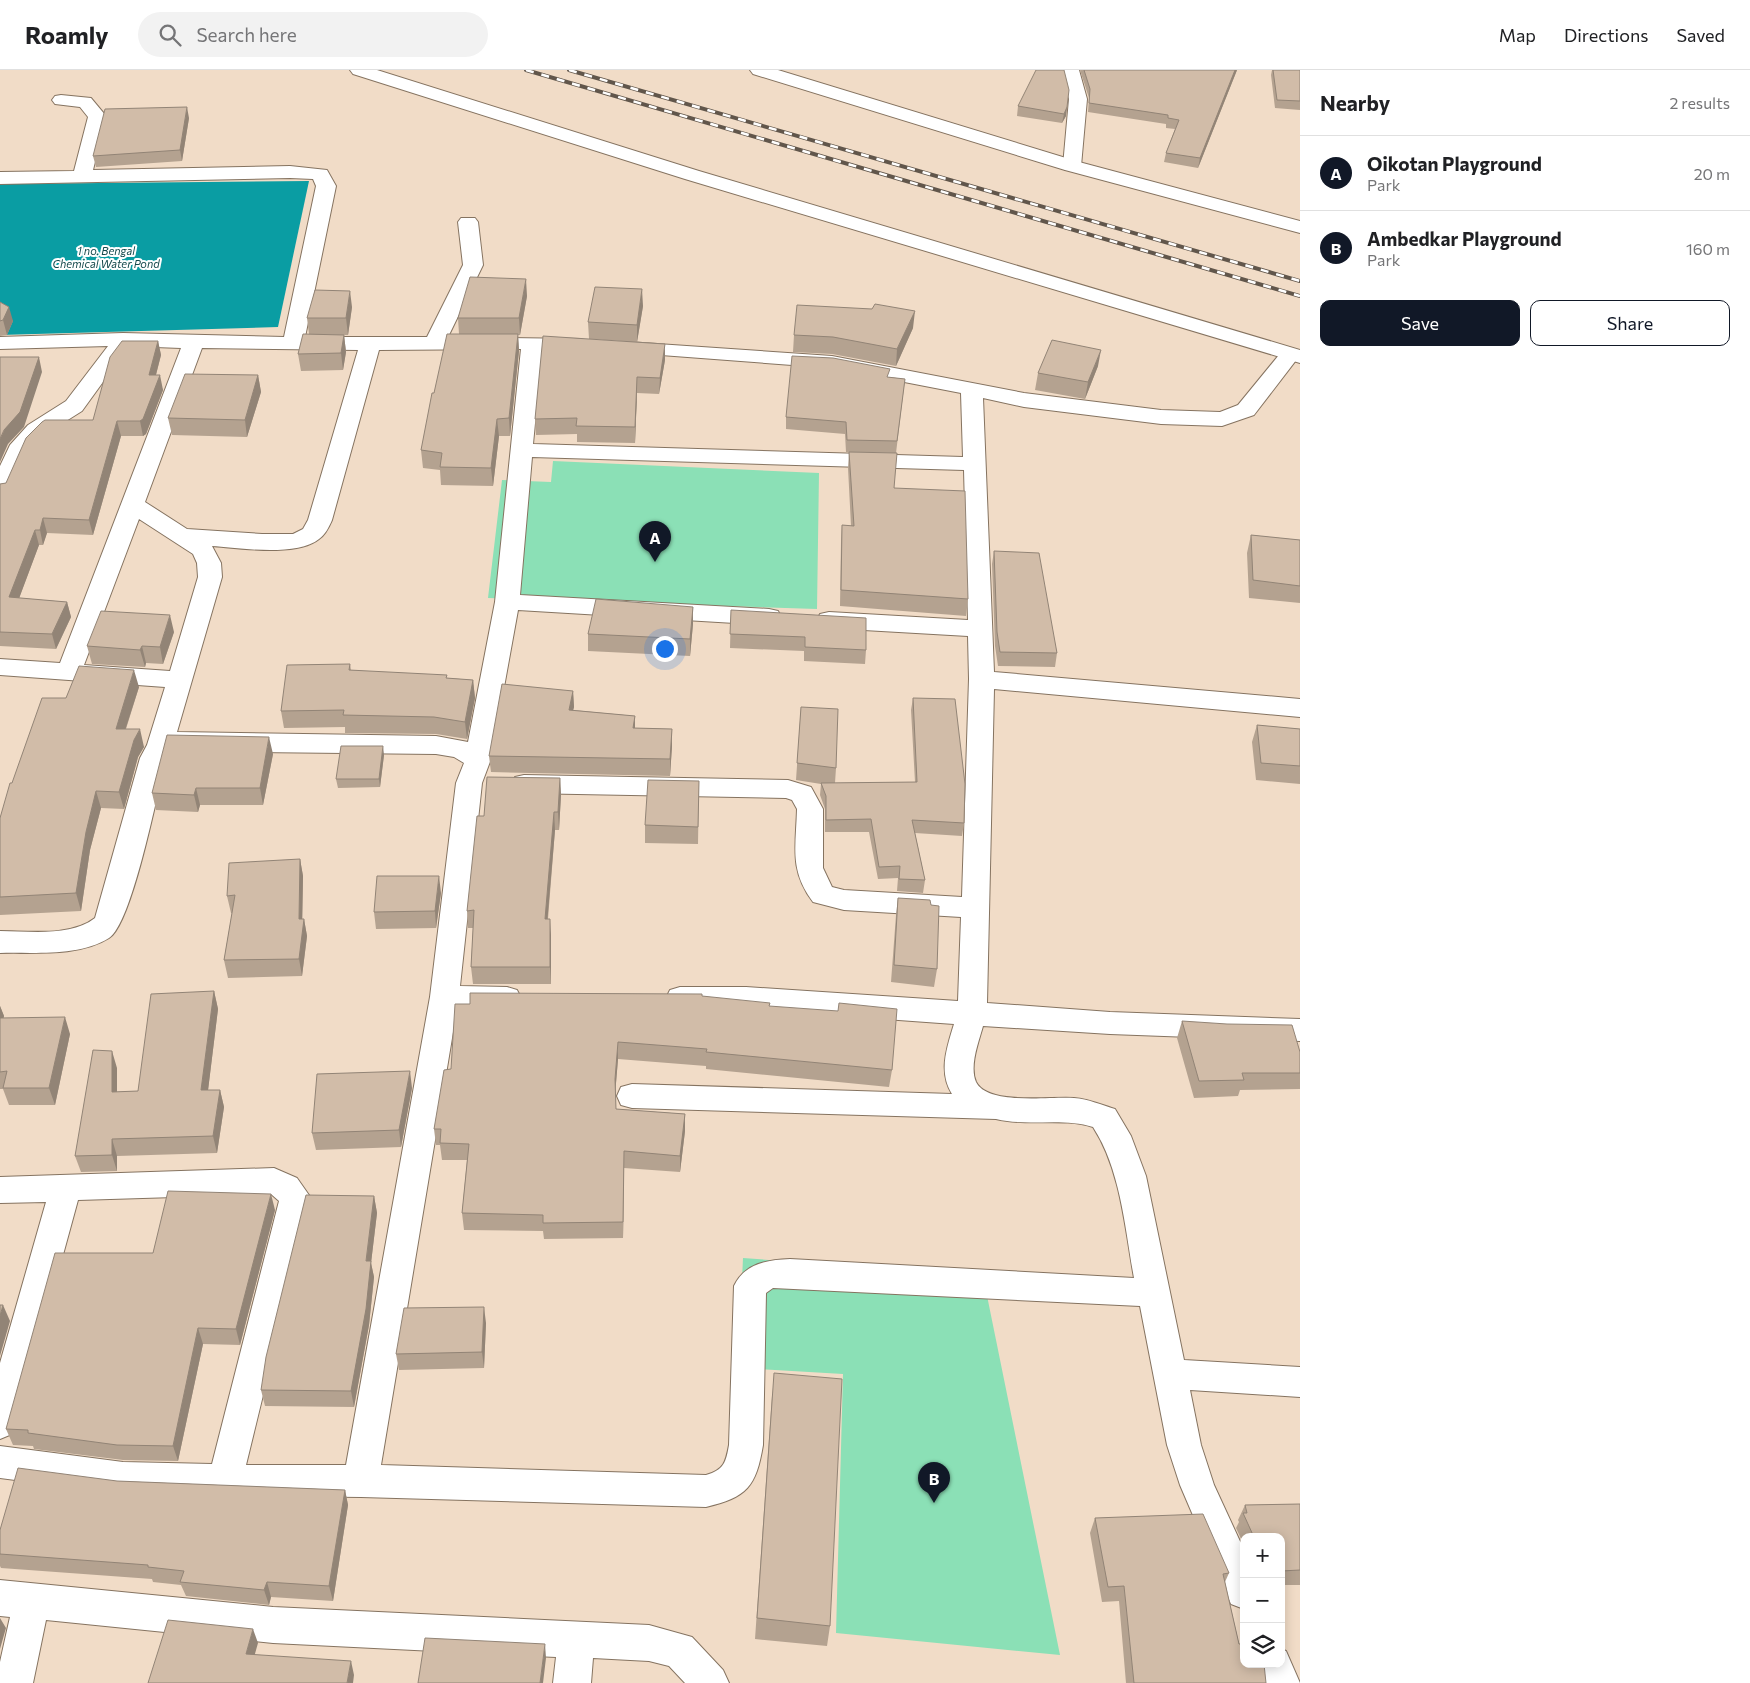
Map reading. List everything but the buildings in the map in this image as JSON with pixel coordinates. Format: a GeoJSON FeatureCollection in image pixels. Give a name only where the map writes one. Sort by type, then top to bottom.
{"type":"FeatureCollection","features":[{"type":"Feature","properties":{"kind":"street"},"geometry":{"type":"LineString","coordinates":[[0,342],[123,339],[194,342],[370,344],[532,343],[607,347],[832,362],[1024,400],[1161,417],[1222,419],[1246,410],[1295,356],[692,175],[359,70]]}},
{"type":"Feature","properties":{"kind":"street"},"geometry":{"type":"LineString","coordinates":[[759,70],[1072,166],[1300,227]]}},
{"type":"Feature","properties":{"kind":"street"},"geometry":{"type":"LineString","coordinates":[[1070,70],[1078,99],[1072,166]]}},
{"type":"Feature","properties":{"kind":"street"},"geometry":{"type":"LineString","coordinates":[[60,100],[85,102],[97,116],[82,176]]}},
{"type":"Feature","properties":{"kind":"street"},"geometry":{"type":"LineString","coordinates":[[0,178],[290,172],[320,174],[326,186],[323,207],[293,342]]}},
{"type":"Feature","properties":{"kind":"street"},"geometry":{"type":"LineString","coordinates":[[435,343],[473,265],[468,222]]}},
{"type":"Feature","properties":{"kind":"street"},"geometry":{"type":"LineString","coordinates":[[0,492],[18,450],[36,430],[74,406],[88,390],[123,339]]}},
{"type":"Feature","properties":{"kind":"street"},"geometry":{"type":"LineString","coordinates":[[69,672],[194,342]]}},
{"type":"Feature","properties":{"kind":"street"},"geometry":{"type":"LineString","coordinates":[[361,1481],[444,998],[473,771],[507,602],[532,343]]}},
{"type":"Feature","properties":{"kind":"street"},"geometry":{"type":"LineString","coordinates":[[180,536],[280,541],[300,540],[314,533],[320,520],[370,344]]}},
{"type":"Feature","properties":{"kind":"street"},"geometry":{"type":"LineString","coordinates":[[972,390],[982,679],[972,1014],[958,1067],[962,1087],[978,1103],[1000,1109]]}},
{"type":"Feature","properties":{"kind":"street"},"geometry":{"type":"LineString","coordinates":[[522,450],[975,464]]}},
{"type":"Feature","properties":{"kind":"street"},"geometry":{"type":"LineString","coordinates":[[0,942],[75,938],[92,934],[106,925],[114,907],[153,758],[160,746],[210,577],[209,563],[203,550],[132,504]]}},
{"type":"Feature","properties":{"kind":"street"},"geometry":{"type":"LineString","coordinates":[[507,602],[980,629]]}},
{"type":"Feature","properties":{"kind":"street"},"geometry":{"type":"LineString","coordinates":[[0,667],[179,680]]}},
{"type":"Feature","properties":{"kind":"street"},"geometry":{"type":"LineString","coordinates":[[982,679],[1300,708]]}},
{"type":"Feature","properties":{"kind":"street"},"geometry":{"type":"LineString","coordinates":[[160,746],[173,741],[436,745],[460,749],[473,771]]}},
{"type":"Feature","properties":{"kind":"street"},"geometry":{"type":"LineString","coordinates":[[473,771],[788,789],[802,794],[810,809],[809,868],[814,883],[823,895],[844,900],[975,908]]}},
{"type":"Feature","properties":{"kind":"street"},"geometry":{"type":"LineString","coordinates":[[444,998],[532,998]]}},
{"type":"Feature","properties":{"kind":"street"},"geometry":{"type":"LineString","coordinates":[[658,998],[756,998],[1110,1023],[1300,1030]]}},
{"type":"Feature","properties":{"kind":"street"},"geometry":{"type":"LineString","coordinates":[[632,1096],[1077,1110],[1104,1118],[1116,1136],[1130,1176],[1184,1445],[1197,1486],[1240,1583]]}},
{"type":"Feature","properties":{"kind":"street"},"geometry":{"type":"LineString","coordinates":[[0,1190],[274,1181],[286,1187],[295,1198],[224,1481]]}},
{"type":"Feature","properties":{"kind":"street"},"geometry":{"type":"LineString","coordinates":[[0,1423],[65,1189]]}},
{"type":"Feature","properties":{"kind":"street"},"geometry":{"type":"LineString","coordinates":[[0,1462],[123,1478],[224,1481],[361,1481],[706,1491],[726,1486],[742,1471],[746,1445],[750,1286],[767,1274],[790,1273],[1153,1293]]}},
{"type":"Feature","properties":{"kind":"street"},"geometry":{"type":"LineString","coordinates":[[1169,1374],[1300,1382]]}},
{"type":"Feature","properties":{"kind":"street"},"geometry":{"type":"LineString","coordinates":[[14,1683],[16,1600],[272,1625],[649,1643],[678,1650],[710,1683]]}},
{"type":"Feature","properties":{"kind":"street"},"geometry":{"type":"LineString","coordinates":[[572,1683],[576,1640]]}},
{"type":"Feature","properties":{"kind":"street"},"geometry":{"type":"LineString","coordinates":[[1275,1668],[1281,1683]]}},
{"type":"Feature","properties":{"kind":"green space"},"geometry":{"type":"Polygon","coordinates":[[[553,461],[819,473],[817,609],[488,598],[502,480],[551,482],[553,461]]]}},
{"type":"Feature","properties":{"kind":"green space"},"geometry":{"type":"Polygon","coordinates":[[[743,1258],[983,1276],[1060,1655],[836,1633],[843,1374],[738,1368],[743,1258]]]}},
{"type":"Feature","properties":{"kind":"water","name":"1 no. Bengal Chemical Water Pond"},"geometry":{"type":"Polygon","coordinates":[[[309,181],[278,327],[0,335],[0,184],[309,181]]]}},
{"type":"Feature","properties":{"kind":"railway"},"geometry":{"type":"LineString","coordinates":[[526,70],[1300,296]]}},
{"type":"Feature","properties":{"kind":"railway"},"geometry":{"type":"LineString","coordinates":[[569,70],[1300,281]]}},
{"type":"Feature","properties":{"kind":"place","name":"Oikotan Playground"},"geometry":{"type":"Point","coordinates":[655,562]}},
{"type":"Feature","properties":{"kind":"place","name":"Ambedkar Playground"},"geometry":{"type":"Point","coordinates":[934,1503]}}]}
